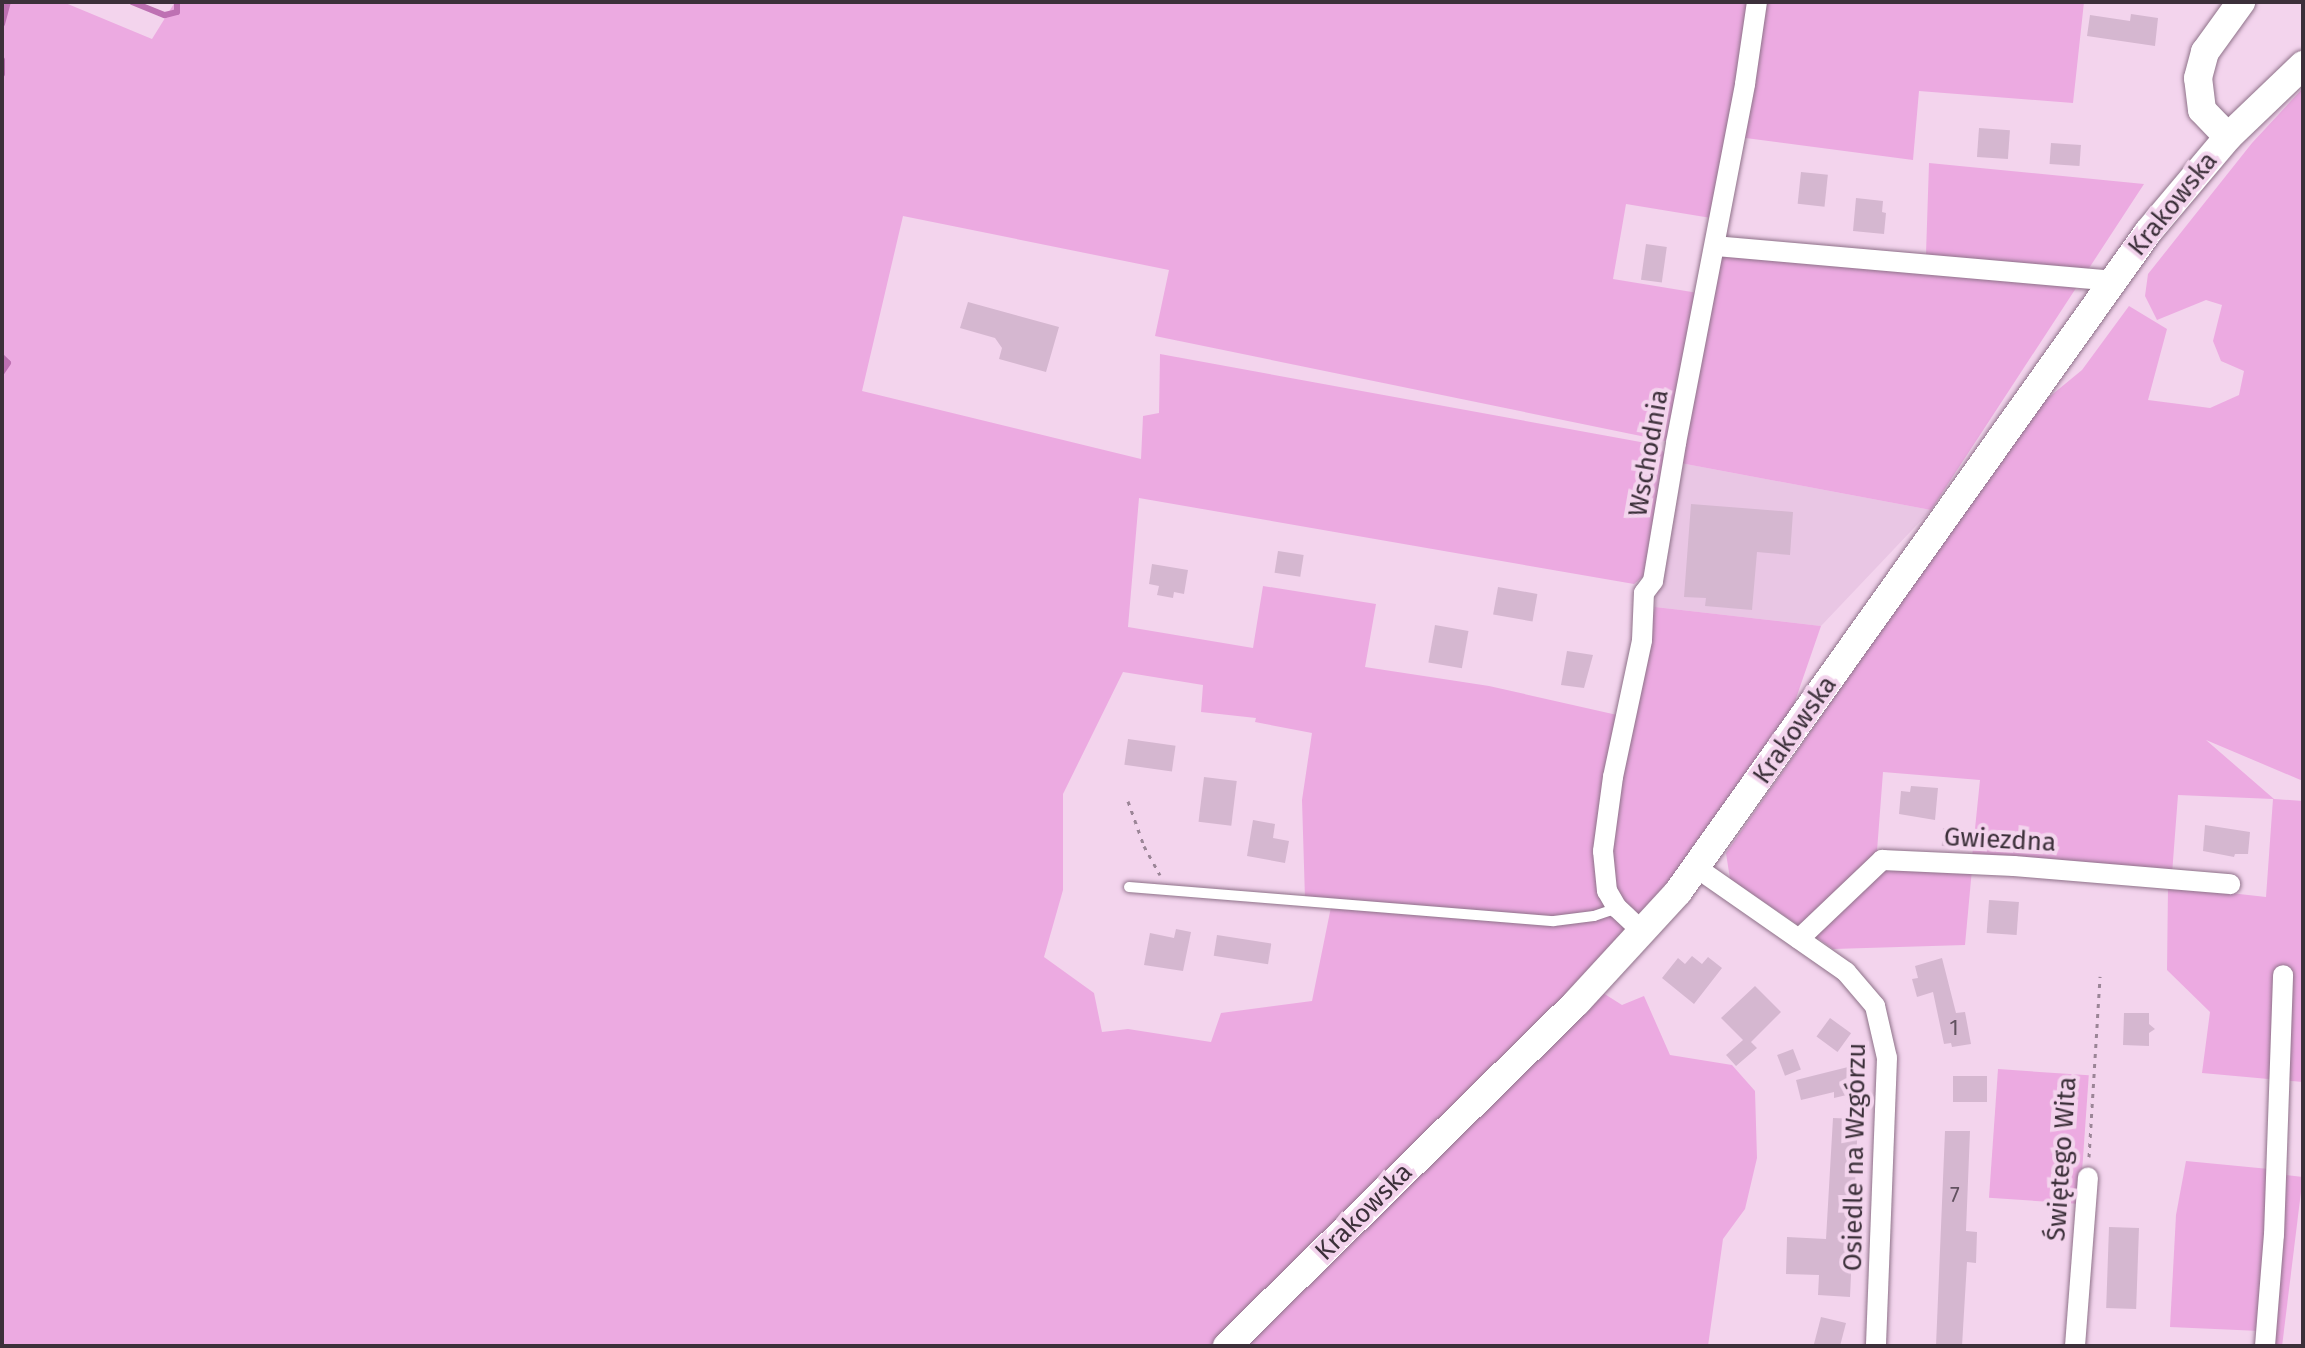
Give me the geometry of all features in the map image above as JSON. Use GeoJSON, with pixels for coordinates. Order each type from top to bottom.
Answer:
{"type":"FeatureCollection","features":[{"type":"Feature","properties":{"kind":"main road"},"geometry":{"type":"LineString","coordinates":[[2228,137],[2202,110],[2198,78],[2205,52],[2241,2]]}},
{"type":"Feature","properties":{"kind":"main road","name":"Krakowska"},"geometry":{"type":"LineString","coordinates":[[1227,1346],[1566,1013],[1643,932],[1697,868],[2176,196],[2228,137],[2303,65]]}},
{"type":"Feature","properties":{"kind":"street","name":"Wschodnia"},"geometry":{"type":"LineString","coordinates":[[1643,932],[1617,908],[1607,891],[1603,872],[1613,777],[1642,640],[1644,593],[1653,581],[1757,2]]}},
{"type":"Feature","properties":{"kind":"street"},"geometry":{"type":"LineString","coordinates":[[1715,246],[2113,281]]}},
{"type":"Feature","properties":{"kind":"street","name":"Gwiezdna"},"geometry":{"type":"LineString","coordinates":[[1799,939],[1882,860],[2029,867],[2230,884]]}},
{"type":"Feature","properties":{"kind":"street","name":"Osiedle na Wzgórzu"},"geometry":{"type":"LineString","coordinates":[[1697,868],[1799,939],[1862,988],[1875,1006],[1887,1058],[1876,1346]]}},
{"type":"Feature","properties":{"kind":"street"},"geometry":{"type":"LineString","coordinates":[[2265,1346],[2274,1235],[2283,975]]}},
{"type":"Feature","properties":{"kind":"street","name":"Świętego Wita"},"geometry":{"type":"LineString","coordinates":[[2075,1346],[2088,1177]]}},
{"type":"Feature","properties":{"kind":"lane"},"geometry":{"type":"LineString","coordinates":[[1129,887],[1554,921],[1594,916],[1617,908]]}},
{"type":"Feature","properties":{"kind":"path"},"geometry":{"type":"LineString","coordinates":[[1128,801],[1144,846],[1167,889]]}},
{"type":"Feature","properties":{"kind":"path","name":"Świętego Wita"},"geometry":{"type":"LineString","coordinates":[[2088,1177],[2100,976]]}},
{"type":"Feature","properties":{"kind":"shaded area"},"geometry":{"type":"Polygon","coordinates":[[[2,2],[63,2],[152,39],[175,2],[1752,2],[1711,218],[1626,204],[1613,279],[1698,293],[1720,237],[1926,254],[1929,163],[2144,184],[1931,510],[1675,462],[1675,443],[1155,336],[1169,270],[903,216],[862,391],[1141,459],[1143,416],[1159,413],[1160,354],[1646,443],[1660,448],[1666,455],[1646,574],[1634,584],[1139,498],[1128,627],[1253,648],[1263,586],[1376,604],[1365,667],[1489,686],[1626,717],[1630,716],[1655,607],[1821,626],[1793,707],[1643,932],[1592,986],[1622,1005],[1644,996],[1670,1055],[1732,1065],[1755,1091],[1757,1158],[1745,1209],[1723,1239],[1708,1346],[2,1346],[2,2]],[[1123,672],[1063,794],[1063,890],[1044,957],[1094,993],[1102,1032],[1128,1029],[1211,1042],[1221,1013],[1312,1001],[1332,902],[1305,899],[1302,800],[1312,733],[1255,722],[1256,718],[1201,712],[1203,685],[1123,672]]]}},
{"type":"Feature","properties":{"kind":"shaded area"},"geometry":{"type":"Polygon","coordinates":[[[1763,2],[2084,2],[2073,103],[1919,91],[1913,160],[1738,137],[1763,2]]]}},
{"type":"Feature","properties":{"kind":"shaded area"},"geometry":{"type":"Polygon","coordinates":[[[2303,88],[2303,781],[2206,740],[2274,799],[2303,801],[2303,1082],[2202,1073],[2210,1012],[2167,970],[2168,886],[2266,897],[2273,799],[2178,795],[2172,874],[1972,858],[1980,780],[1883,772],[1877,851],[1818,912],[1798,925],[1730,879],[1726,853],[2037,407],[2082,370],[2129,306],[2167,329],[2148,400],[2210,408],[2239,395],[2244,371],[2221,361],[2213,341],[2222,305],[2206,300],[2157,320],[2145,296],[2148,274],[2252,143],[2303,88]]]}},
{"type":"Feature","properties":{"kind":"shaded area"},"geometry":{"type":"Polygon","coordinates":[[[1675,462],[1931,510],[1821,626],[1655,607],[1675,462]]]}},
{"type":"Feature","properties":{"kind":"shaded area"},"geometry":{"type":"Polygon","coordinates":[[[1880,867],[1972,869],[1965,945],[1833,949],[1812,934],[1880,867]]]}},
{"type":"Feature","properties":{"kind":"shaded area"},"geometry":{"type":"Polygon","coordinates":[[[1998,1069],[2089,1075],[2080,1204],[1989,1198],[1998,1069]]]}},
{"type":"Feature","properties":{"kind":"shaded area"},"geometry":{"type":"Polygon","coordinates":[[[2186,1161],[2269,1169],[2260,1331],[2170,1327],[2176,1215],[2186,1161]]]}},
{"type":"Feature","properties":{"kind":"shaded area"},"geometry":{"type":"Polygon","coordinates":[[[2278,1174],[2303,1177],[2282,1346],[2257,1345],[2278,1174]]]}},
{"type":"Feature","properties":{"kind":"building"},"geometry":{"type":"Polygon","coordinates":[[[2131,14],[2158,18],[2155,46],[2087,36],[2090,15],[2130,21],[2131,14]]]}},
{"type":"Feature","properties":{"kind":"building"},"geometry":{"type":"Polygon","coordinates":[[[1979,128],[2010,130],[2008,159],[1977,157],[1979,128]]]}},
{"type":"Feature","properties":{"kind":"building"},"geometry":{"type":"Polygon","coordinates":[[[2051,143],[2081,145],[2079,166],[2050,164],[2051,143]]]}},
{"type":"Feature","properties":{"kind":"building"},"geometry":{"type":"Polygon","coordinates":[[[1801,172],[1828,175],[1825,207],[1798,204],[1801,172]]]}},
{"type":"Feature","properties":{"kind":"building"},"geometry":{"type":"Polygon","coordinates":[[[1856,198],[1883,201],[1882,212],[1886,213],[1884,234],[1853,231],[1856,198]]]}},
{"type":"Feature","properties":{"kind":"building"},"geometry":{"type":"Polygon","coordinates":[[[1646,244],[1667,247],[1662,283],[1641,280],[1646,244]]]}},
{"type":"Feature","properties":{"kind":"building"},"geometry":{"type":"Polygon","coordinates":[[[968,302],[1059,327],[1046,372],[999,359],[1002,348],[995,338],[960,328],[968,302]]]}},
{"type":"Feature","properties":{"kind":"building"},"geometry":{"type":"Polygon","coordinates":[[[1691,504],[1793,512],[1790,555],[1757,552],[1752,610],[1705,606],[1706,598],[1684,597],[1691,504]]]}},
{"type":"Feature","properties":{"kind":"building"},"geometry":{"type":"Polygon","coordinates":[[[1278,551],[1304,555],[1300,577],[1275,573],[1278,551]]]}},
{"type":"Feature","properties":{"kind":"building"},"geometry":{"type":"Polygon","coordinates":[[[1152,564],[1188,570],[1184,594],[1174,592],[1173,598],[1157,595],[1159,586],[1149,584],[1152,564]]]}},
{"type":"Feature","properties":{"kind":"building"},"geometry":{"type":"Polygon","coordinates":[[[1498,587],[1537,594],[1533,622],[1493,615],[1498,587]]]}},
{"type":"Feature","properties":{"kind":"building"},"geometry":{"type":"Polygon","coordinates":[[[1435,625],[1468,631],[1462,668],[1428,662],[1435,625]]]}},
{"type":"Feature","properties":{"kind":"building"},"geometry":{"type":"Polygon","coordinates":[[[1567,651],[1593,655],[1584,688],[1561,685],[1567,651]]]}},
{"type":"Feature","properties":{"kind":"building"},"geometry":{"type":"Polygon","coordinates":[[[1128,739],[1176,746],[1172,771],[1124,765],[1128,739]]]}},
{"type":"Feature","properties":{"kind":"building"},"geometry":{"type":"Polygon","coordinates":[[[1204,777],[1237,781],[1231,826],[1199,822],[1204,777]]]}},
{"type":"Feature","properties":{"kind":"building"},"geometry":{"type":"Polygon","coordinates":[[[1911,786],[1938,788],[1935,820],[1899,814],[1901,791],[1910,792],[1911,786]]]}},
{"type":"Feature","properties":{"kind":"building"},"geometry":{"type":"Polygon","coordinates":[[[1253,820],[1275,824],[1273,838],[1289,841],[1285,863],[1247,856],[1253,820]]]}},
{"type":"Feature","properties":{"kind":"building"},"geometry":{"type":"Polygon","coordinates":[[[2205,825],[2250,832],[2248,854],[2235,854],[2234,857],[2203,851],[2205,825]]]}},
{"type":"Feature","properties":{"kind":"building"},"geometry":{"type":"Polygon","coordinates":[[[1943,828],[1969,830],[1968,848],[1942,846],[1943,828]]]}},
{"type":"Feature","properties":{"kind":"building"},"geometry":{"type":"Polygon","coordinates":[[[1989,900],[2019,902],[2017,935],[1987,933],[1989,900]]]}},
{"type":"Feature","properties":{"kind":"building"},"geometry":{"type":"Polygon","coordinates":[[[1176,929],[1191,932],[1183,971],[1144,965],[1150,933],[1174,938],[1176,929]]]}},
{"type":"Feature","properties":{"kind":"building"},"geometry":{"type":"Polygon","coordinates":[[[1217,935],[1271,944],[1268,964],[1214,956],[1217,935]]]}},
{"type":"Feature","properties":{"kind":"building"},"geometry":{"type":"Polygon","coordinates":[[[1692,956],[1702,964],[1708,957],[1722,968],[1694,1004],[1662,978],[1678,958],[1685,964],[1692,956]]]}},
{"type":"Feature","properties":{"kind":"building"},"geometry":{"type":"Polygon","coordinates":[[[1942,958],[1956,1013],[1965,1012],[1971,1044],[1952,1047],[1951,1043],[1944,1044],[1933,992],[1917,997],[1912,979],[1918,978],[1915,966],[1942,958]]]}},
{"type":"Feature","properties":{"kind":"building"},"geometry":{"type":"Polygon","coordinates":[[[1755,986],[1781,1012],[1751,1042],[1757,1048],[1736,1066],[1726,1055],[1743,1040],[1721,1018],[1755,986]]]}},
{"type":"Feature","properties":{"kind":"building"},"geometry":{"type":"Polygon","coordinates":[[[2124,1013],[2149,1013],[2149,1024],[2155,1029],[2149,1033],[2149,1046],[2123,1045],[2124,1013]]]}},
{"type":"Feature","properties":{"kind":"building"},"geometry":{"type":"Polygon","coordinates":[[[1830,1018],[1851,1033],[1838,1052],[1816,1037],[1830,1018]]]}},
{"type":"Feature","properties":{"kind":"building"},"geometry":{"type":"Polygon","coordinates":[[[1793,1049],[1801,1070],[1785,1076],[1777,1055],[1793,1049]]]}},
{"type":"Feature","properties":{"kind":"building"},"geometry":{"type":"Polygon","coordinates":[[[1848,1067],[1855,1093],[1834,1098],[1834,1092],[1801,1100],[1796,1080],[1848,1067]]]}},
{"type":"Feature","properties":{"kind":"building"},"geometry":{"type":"Polygon","coordinates":[[[1953,1076],[1987,1076],[1987,1102],[1953,1102],[1953,1076]]]}},
{"type":"Feature","properties":{"kind":"building"},"geometry":{"type":"Polygon","coordinates":[[[1833,1118],[1858,1119],[1850,1297],[1818,1295],[1819,1275],[1786,1274],[1787,1237],[1826,1239],[1833,1118]]]}},
{"type":"Feature","properties":{"kind":"building"},"geometry":{"type":"Polygon","coordinates":[[[1945,1131],[1970,1131],[1966,1231],[1977,1232],[1976,1263],[1967,1262],[1962,1346],[1936,1346],[1945,1131]]]}},
{"type":"Feature","properties":{"kind":"building"},"geometry":{"type":"Polygon","coordinates":[[[2109,1227],[2139,1228],[2136,1309],[2106,1308],[2109,1227]]]}},
{"type":"Feature","properties":{"kind":"building"},"geometry":{"type":"Polygon","coordinates":[[[1821,1317],[1846,1323],[1840,1346],[1814,1344],[1821,1317]]]}},
{"type":"Feature","properties":{"kind":"waterway"},"geometry":{"type":"LineString","coordinates":[[2,24],[8,2]]}},
{"type":"Feature","properties":{"kind":"waterway"},"geometry":{"type":"LineString","coordinates":[[132,2],[165,15],[177,12],[177,2]]}},
{"type":"Feature","properties":{"kind":"waterway"},"geometry":{"type":"LineString","coordinates":[[2,60],[2,74]]}},
{"type":"Feature","properties":{"kind":"waterway"},"geometry":{"type":"LineString","coordinates":[[2,357],[8,363],[2,372]]}}]}
